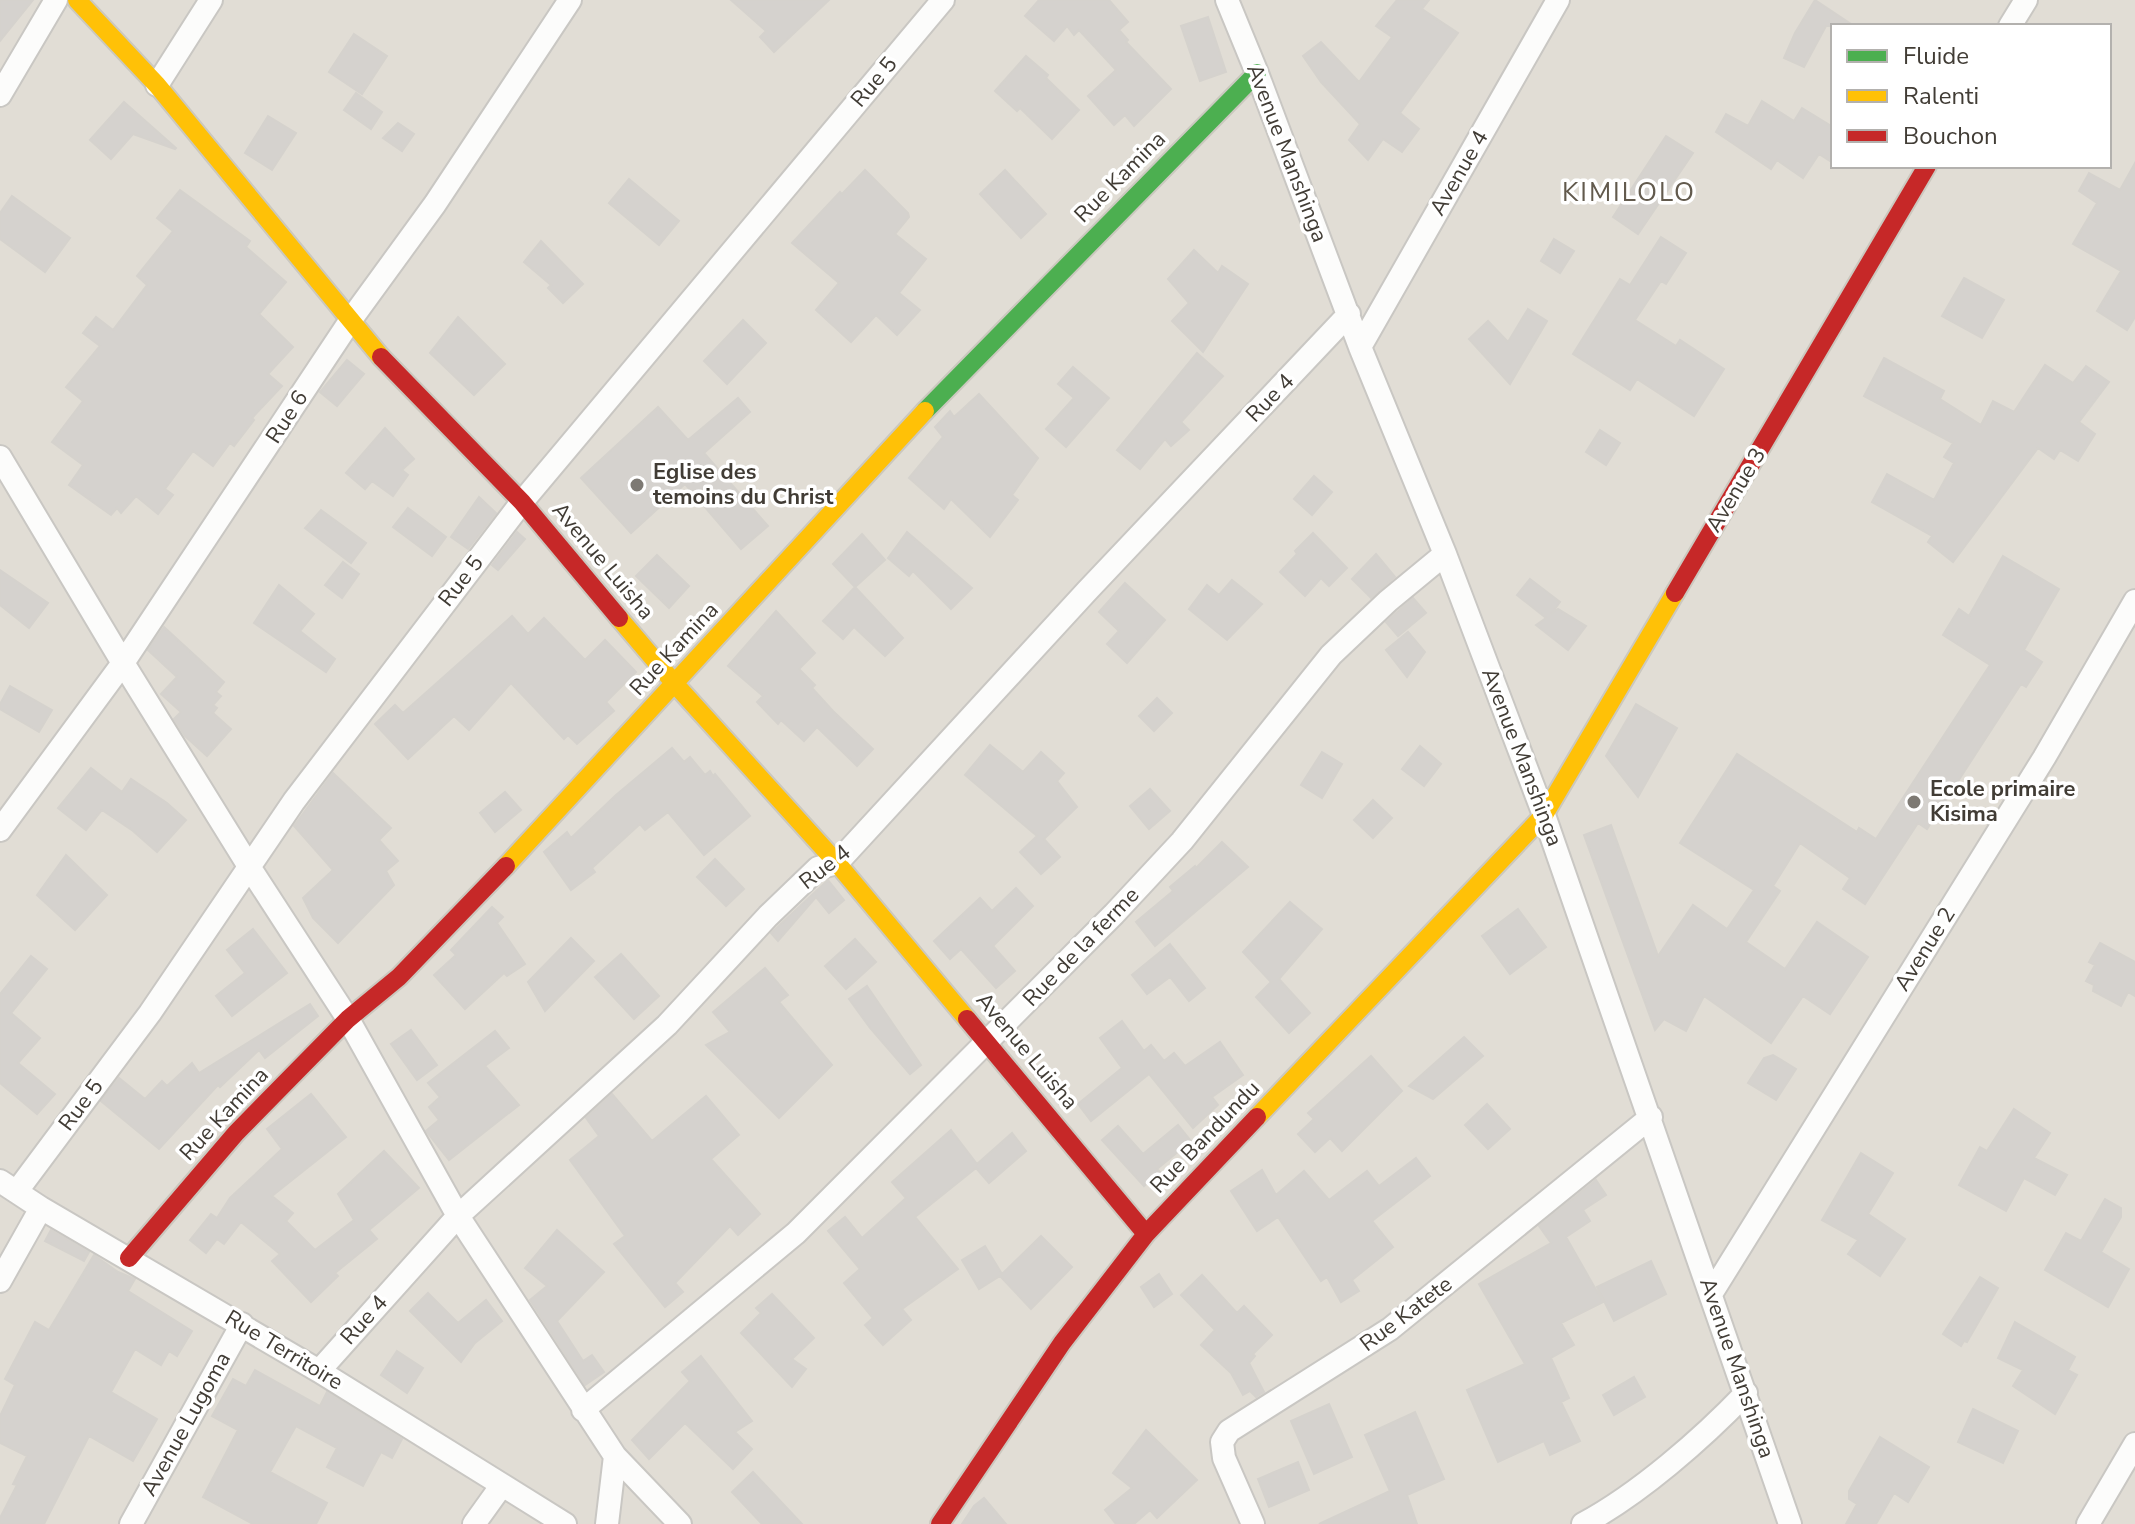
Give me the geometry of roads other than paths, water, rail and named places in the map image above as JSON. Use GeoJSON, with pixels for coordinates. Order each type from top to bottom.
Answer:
{"type":"FeatureCollection","features":[{"type":"Feature","properties":{"kind":"street"},"geometry":{"type":"LineString","coordinates":[[0,95],[56,0]]}},
{"type":"Feature","properties":{"kind":"street","name":"Avenue Luisha"},"geometry":{"type":"LineString","coordinates":[[77,0],[157,85],[390,367],[522,502],[675,684],[837,863],[1146,1234]]}},
{"type":"Feature","properties":{"kind":"street"},"geometry":{"type":"LineString","coordinates":[[157,85],[211,0]]}},
{"type":"Feature","properties":{"kind":"street","name":"Rue 6"},"geometry":{"type":"LineString","coordinates":[[0,830],[123,663],[352,318],[435,204],[570,0]]}},
{"type":"Feature","properties":{"kind":"street","name":"Rue 5"},"geometry":{"type":"LineString","coordinates":[[8,1186],[150,1013],[312,777],[522,502],[943,0]]}},
{"type":"Feature","properties":{"kind":"street","name":"Avenue Manshinga"},"geometry":{"type":"LineString","coordinates":[[1227,0],[1544,815],[1790,1524]]}},
{"type":"Feature","properties":{"kind":"street","name":"Avenue 4"},"geometry":{"type":"LineString","coordinates":[[1360,347],[1558,0]]}},
{"type":"Feature","properties":{"kind":"street"},"geometry":{"type":"LineString","coordinates":[[2011,24],[2026,0]]}},
{"type":"Feature","properties":{"kind":"street","name":"Rue Kamina"},"geometry":{"type":"LineString","coordinates":[[129,1258],[236,1133],[348,1019],[399,977],[503,870],[960,373],[1257,73]]}},
{"type":"Feature","properties":{"kind":"street","name":"Avenue 3"},"geometry":{"type":"LineString","coordinates":[[1544,815],[1926,168]]}},
{"type":"Feature","properties":{"kind":"street","name":"Rue 4"},"geometry":{"type":"LineString","coordinates":[[319,1371],[458,1216],[667,1025],[768,916],[818,868],[837,863],[1087,591],[1349,314]]}},
{"type":"Feature","properties":{"kind":"street"},"geometry":{"type":"LineString","coordinates":[[0,457],[123,663],[348,1019],[458,1216],[615,1456],[680,1524]]}},
{"type":"Feature","properties":{"kind":"street","name":"Rue de la ferme"},"geometry":{"type":"LineString","coordinates":[[583,1410],[796,1233],[1182,841],[1331,655],[1388,601],[1445,554]]}},
{"type":"Feature","properties":{"kind":"street","name":"Avenue 2"},"geometry":{"type":"LineString","coordinates":[[1711,1294],[2044,758],[2135,601]]}},
{"type":"Feature","properties":{"kind":"street","name":"Rue Bandundu"},"geometry":{"type":"LineString","coordinates":[[940,1524],[1062,1343],[1146,1234],[1544,815]]}},
{"type":"Feature","properties":{"kind":"street","name":"Rue Katete"},"geometry":{"type":"LineString","coordinates":[[1253,1524],[1224,1458],[1222,1442],[1229,1431],[1390,1329],[1651,1117]]}},
{"type":"Feature","properties":{"kind":"street","name":"Rue Territoire"},"geometry":{"type":"LineString","coordinates":[[8,1186],[242,1324],[565,1524]]}},
{"type":"Feature","properties":{"kind":"street"},"geometry":{"type":"LineString","coordinates":[[0,1281],[41,1208]]}},
{"type":"Feature","properties":{"kind":"street","name":"Avenue Lugoma"},"geometry":{"type":"LineString","coordinates":[[131,1524],[242,1324]]}},
{"type":"Feature","properties":{"kind":"street"},"geometry":{"type":"LineString","coordinates":[[1583,1524],[1608,1518],[1711,1430],[1746,1393]]}},
{"type":"Feature","properties":{"kind":"street"},"geometry":{"type":"LineString","coordinates":[[2088,1524],[2135,1444]]}},
{"type":"Feature","properties":{"kind":"street"},"geometry":{"type":"LineString","coordinates":[[607,1524],[615,1456]]}},
{"type":"Feature","properties":{"kind":"street"},"geometry":{"type":"LineString","coordinates":[[474,1524],[502,1485]]}},
{"type":"Feature","properties":{"kind":"place","name":"Eglise des temoins du Christ"},"geometry":{"type":"Point","coordinates":[637,485]}},
{"type":"Feature","properties":{"kind":"place","name":"Ecole primaire Kisima"},"geometry":{"type":"Point","coordinates":[1914,802]}},
{"type":"Feature","properties":{"kind":"district","name":"KIMILOLO"},"geometry":{"type":"Point","coordinates":[1629,192]}}]}
